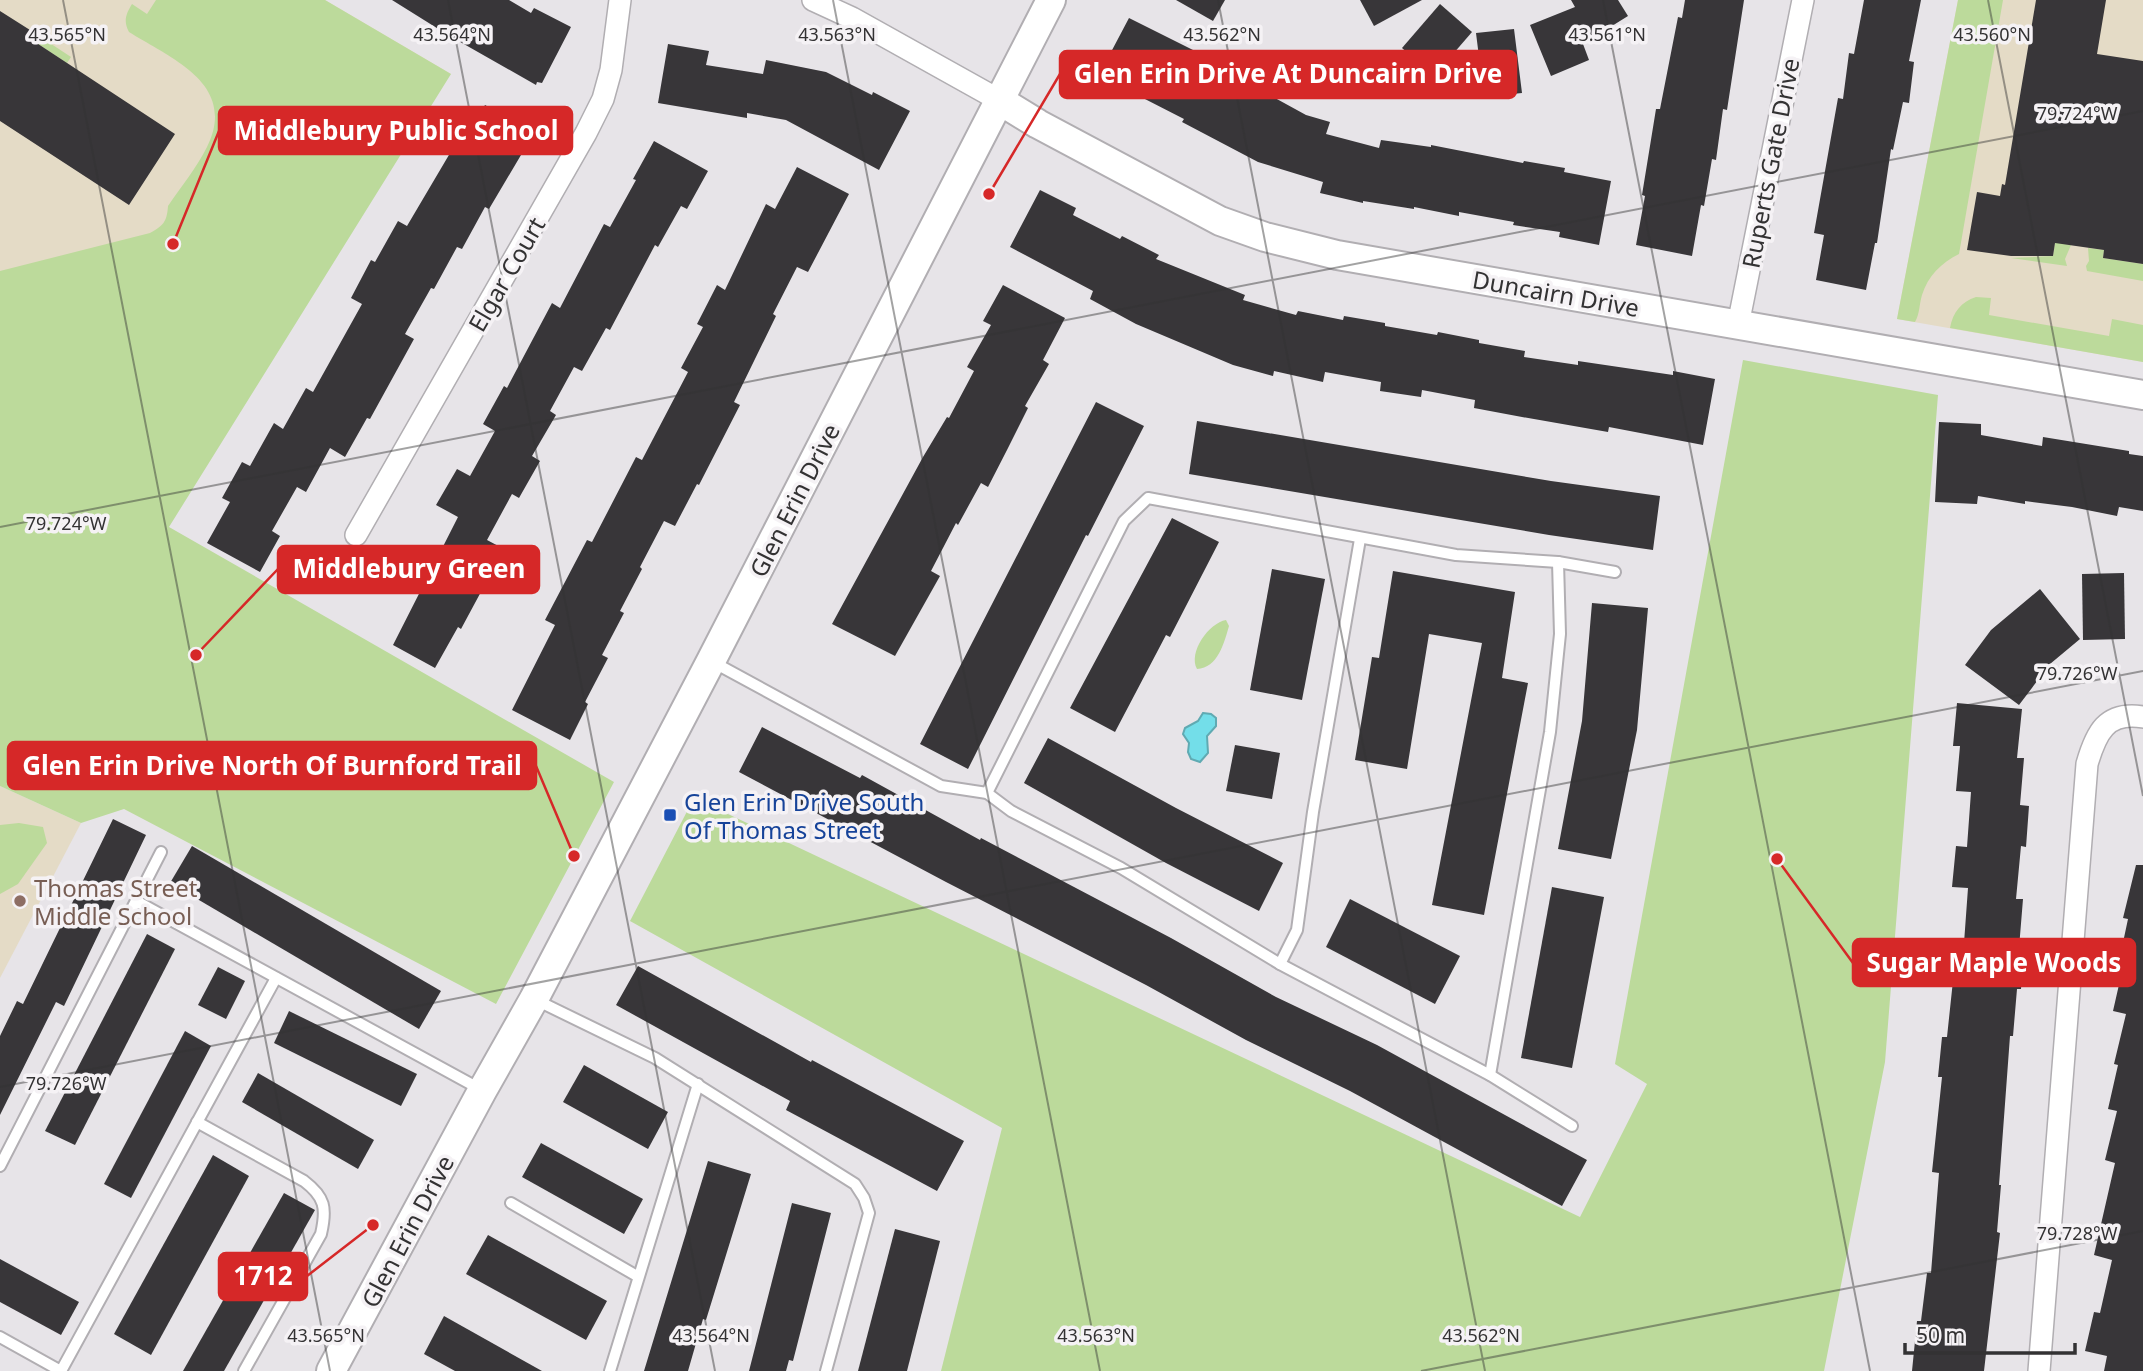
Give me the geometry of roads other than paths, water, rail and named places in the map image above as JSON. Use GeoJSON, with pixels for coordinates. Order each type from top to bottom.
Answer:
{"type":"FeatureCollection","features":[{"type":"Feature","properties":{"kind":"street","name":"Elgar Court"},"geometry":{"type":"LineString","coordinates":[[356,535],[598,111],[611,70],[620,0]]}},
{"type":"Feature","properties":{"kind":"street"},"geometry":{"type":"LineString","coordinates":[[813,0],[852,18],[999,100]]}},
{"type":"Feature","properties":{"kind":"street","name":"Glen Erin Drive"},"geometry":{"type":"LineString","coordinates":[[331,1371],[534,999],[712,661],[1051,0]]}},
{"type":"Feature","properties":{"kind":"street","name":"Ruperts Gate Drive"},"geometry":{"type":"LineString","coordinates":[[1738,326],[1802,0]]}},
{"type":"Feature","properties":{"kind":"street","name":"Duncairn Drive"},"geometry":{"type":"LineString","coordinates":[[999,100],[1038,124],[1220,221],[1265,237],[1337,255],[2143,396]]}},
{"type":"Feature","properties":{"kind":"street"},"geometry":{"type":"LineString","coordinates":[[2039,1371],[2087,764],[2093,742],[2104,725],[2119,717],[2143,717]]}},
{"type":"Feature","properties":{"kind":"lane"},"geometry":{"type":"LineString","coordinates":[[987,793],[1124,521],[1148,498],[1456,555],[1558,562],[1615,572]]}},
{"type":"Feature","properties":{"kind":"lane"},"geometry":{"type":"LineString","coordinates":[[1280,964],[1297,929],[1313,812],[1360,539]]}},
{"type":"Feature","properties":{"kind":"lane"},"geometry":{"type":"LineString","coordinates":[[1490,1075],[1550,732],[1560,634],[1558,562]]}},
{"type":"Feature","properties":{"kind":"lane"},"geometry":{"type":"LineString","coordinates":[[712,661],[941,786],[987,793],[1011,811],[1121,867],[1280,964],[1490,1075],[1572,1126]]}},
{"type":"Feature","properties":{"kind":"lane"},"geometry":{"type":"LineString","coordinates":[[0,1166],[161,852]]}},
{"type":"Feature","properties":{"kind":"lane"},"geometry":{"type":"LineString","coordinates":[[136,901],[482,1091]]}},
{"type":"Feature","properties":{"kind":"lane"},"geometry":{"type":"LineString","coordinates":[[0,1337],[61,1371],[276,978]]}},
{"type":"Feature","properties":{"kind":"lane"},"geometry":{"type":"LineString","coordinates":[[534,999],[655,1058],[855,1184],[869,1213],[826,1371]]}},
{"type":"Feature","properties":{"kind":"lane"},"geometry":{"type":"LineString","coordinates":[[610,1371],[698,1084]]}},
{"type":"Feature","properties":{"kind":"lane"},"geometry":{"type":"LineString","coordinates":[[197,1122],[304,1181],[318,1192],[323,1203],[325,1217],[321,1234],[244,1371]]}},
{"type":"Feature","properties":{"kind":"lane"},"geometry":{"type":"LineString","coordinates":[[511,1203],[637,1276]]}},
{"type":"Feature","properties":{"kind":"water"},"geometry":{"type":"Polygon","coordinates":[[[1203,713],[1216,718],[1216,726],[1207,736],[1208,753],[1200,762],[1191,759],[1188,752],[1189,743],[1183,734],[1185,728],[1198,721],[1203,713]]]}},
{"type":"Feature","properties":{"kind":"place","name":"Glen Erin Drive At Duncairn Drive"},"geometry":{"type":"Point","coordinates":[989,194]}},
{"type":"Feature","properties":{"kind":"place","name":"Middlebury Public School"},"geometry":{"type":"Point","coordinates":[173,244]}},
{"type":"Feature","properties":{"kind":"place","name":"Middlebury Green"},"geometry":{"type":"Point","coordinates":[196,655]}},
{"type":"Feature","properties":{"kind":"place","name":"Glen Erin Drive South Of Thomas Street"},"geometry":{"type":"Point","coordinates":[670,815]}},
{"type":"Feature","properties":{"kind":"place","name":"Glen Erin Drive North Of Burnford Trail"},"geometry":{"type":"Point","coordinates":[574,856]}},
{"type":"Feature","properties":{"kind":"place","name":"Sugar Maple Woods"},"geometry":{"type":"Point","coordinates":[1777,859]}},
{"type":"Feature","properties":{"kind":"place","name":"Thomas Street Middle School"},"geometry":{"type":"Point","coordinates":[20,901]}},
{"type":"Feature","properties":{"kind":"place","name":"1712"},"geometry":{"type":"Point","coordinates":[373,1225]}}]}
